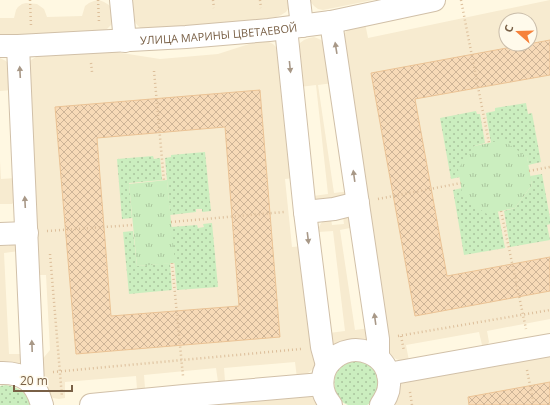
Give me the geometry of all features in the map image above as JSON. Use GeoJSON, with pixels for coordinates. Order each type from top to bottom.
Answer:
{"type":"FeatureCollection","features":[{"type":"Feature","properties":{"kind":"street"},"geometry":{"type":"LineString","coordinates":[[121,0],[125,41]]}},
{"type":"Feature","properties":{"kind":"street"},"geometry":{"type":"LineString","coordinates":[[299,0],[294,27],[305,212],[324,365],[324,393],[330,405]]}},
{"type":"Feature","properties":{"kind":"street","name":"УЛИЦА МАРИНЫ ЦВЕТАЕВОЙ"},"geometry":{"type":"LineString","coordinates":[[9,46],[125,41],[261,31],[332,22],[434,0]]}},
{"type":"Feature","properties":{"kind":"street"},"geometry":{"type":"LineString","coordinates":[[332,22],[381,357],[390,385],[385,402]]}},
{"type":"Feature","properties":{"kind":"street"},"geometry":{"type":"LineString","coordinates":[[9,46],[27,233],[33,379],[42,405]]}},
{"type":"Feature","properties":{"kind":"street"},"geometry":{"type":"LineString","coordinates":[[305,212],[334,209],[358,203]]}},
{"type":"Feature","properties":{"kind":"street"},"geometry":{"type":"LineString","coordinates":[[0,234],[27,233]]}},
{"type":"Feature","properties":{"kind":"street"},"geometry":{"type":"LineString","coordinates":[[91,405],[184,396],[324,365],[335,356],[345,351],[357,349],[381,357],[534,348]]}},
{"type":"Feature","properties":{"kind":"street"},"geometry":{"type":"LineString","coordinates":[[0,373],[12,373],[33,379]]}},
{"type":"Feature","properties":{"kind":"path"},"geometry":{"type":"LineString","coordinates":[[98,0],[99,24]]}},
{"type":"Feature","properties":{"kind":"path"},"geometry":{"type":"LineString","coordinates":[[213,0],[214,8]]}},
{"type":"Feature","properties":{"kind":"path"},"geometry":{"type":"LineString","coordinates":[[260,0],[261,8]]}},
{"type":"Feature","properties":{"kind":"path"},"geometry":{"type":"LineString","coordinates":[[461,0],[489,143]]}},
{"type":"Feature","properties":{"kind":"path"},"geometry":{"type":"LineString","coordinates":[[154,71],[164,181]]}},
{"type":"Feature","properties":{"kind":"path"},"geometry":{"type":"LineString","coordinates":[[530,171],[550,167]]}},
{"type":"Feature","properties":{"kind":"path"},"geometry":{"type":"LineString","coordinates":[[358,203],[461,183]]}},
{"type":"Feature","properties":{"kind":"path"},"geometry":{"type":"LineString","coordinates":[[501,211],[523,315],[534,348],[534,405]]}},
{"type":"Feature","properties":{"kind":"path"},"geometry":{"type":"LineString","coordinates":[[171,222],[286,212],[305,212]]}},
{"type":"Feature","properties":{"kind":"path"},"geometry":{"type":"LineString","coordinates":[[27,233],[133,225]]}},
{"type":"Feature","properties":{"kind":"path"},"geometry":{"type":"LineString","coordinates":[[172,263],[182,360],[184,396]]}},
{"type":"Feature","properties":{"kind":"path"},"geometry":{"type":"LineString","coordinates":[[381,357],[523,315],[550,310]]}},
{"type":"Feature","properties":{"kind":"path"},"geometry":{"type":"LineString","coordinates":[[33,379],[60,372],[182,360],[324,365]]}},
{"type":"Feature","properties":{"kind":"path"},"geometry":{"type":"LineString","coordinates":[[410,392],[412,405]]}},
{"type":"Feature","properties":{"kind":"shaded area"},"geometry":{"type":"Polygon","coordinates":[[[99,0],[109,5],[112,9],[113,20],[111,25],[103,31],[0,35],[0,18],[14,18],[16,10],[22,4],[37,4],[44,9],[47,17],[82,16],[85,6],[99,0]]]}},
{"type":"Feature","properties":{"kind":"shaded area"},"geometry":{"type":"Polygon","coordinates":[[[131,0],[290,0],[290,2],[286,12],[276,17],[211,25],[142,29],[132,18],[131,0]]]}},
{"type":"Feature","properties":{"kind":"shaded area"},"geometry":{"type":"Polygon","coordinates":[[[309,0],[373,0],[323,10],[318,9],[309,0]]]}},
{"type":"Feature","properties":{"kind":"shaded area"},"geometry":{"type":"Polygon","coordinates":[[[550,0],[550,319],[487,331],[489,342],[487,346],[482,345],[479,332],[406,345],[409,361],[396,359],[391,355],[388,350],[343,36],[351,27],[365,23],[368,38],[550,0]]]}},
{"type":"Feature","properties":{"kind":"shaded area"},"geometry":{"type":"Polygon","coordinates":[[[314,37],[323,41],[333,83],[318,85],[334,193],[350,191],[350,195],[315,202],[313,196],[328,194],[316,85],[300,87],[298,48],[300,43],[304,40],[314,37]]]}},
{"type":"Feature","properties":{"kind":"shaded area"},"geometry":{"type":"Polygon","coordinates":[[[261,40],[273,44],[277,48],[294,178],[285,179],[292,247],[304,246],[315,363],[313,369],[297,378],[295,362],[224,368],[224,383],[218,382],[216,368],[144,375],[145,388],[143,390],[137,389],[136,376],[65,382],[65,398],[53,398],[44,390],[40,362],[50,350],[46,275],[36,275],[28,65],[31,60],[42,54],[115,52],[160,59],[218,54],[261,40]]]}},
{"type":"Feature","properties":{"kind":"shaded area"},"geometry":{"type":"Polygon","coordinates":[[[0,58],[6,61],[9,65],[12,90],[0,91],[0,58]]]}},
{"type":"Feature","properties":{"kind":"shaded area"},"geometry":{"type":"Polygon","coordinates":[[[0,161],[1,179],[16,178],[14,202],[12,204],[0,204],[0,161]]]}},
{"type":"Feature","properties":{"kind":"shaded area"},"geometry":{"type":"Polygon","coordinates":[[[343,217],[348,217],[355,227],[340,230],[355,330],[370,328],[368,340],[364,341],[360,339],[334,346],[329,333],[345,331],[333,231],[318,232],[318,229],[321,223],[331,219],[332,225],[344,224],[343,217]]]}},
{"type":"Feature","properties":{"kind":"shaded area"},"geometry":{"type":"Polygon","coordinates":[[[9,240],[16,242],[19,251],[4,253],[9,354],[25,354],[24,367],[0,366],[0,246],[9,246],[9,240]]]}},
{"type":"Feature","properties":{"kind":"shaded area"},"geometry":{"type":"Polygon","coordinates":[[[550,353],[550,405],[396,405],[395,400],[397,388],[401,383],[550,353]]]}},
{"type":"Feature","properties":{"kind":"shaded area"},"geometry":{"type":"Polygon","coordinates":[[[305,394],[311,396],[319,405],[180,405],[305,394]]]}},
{"type":"Feature","properties":{"kind":"green space"},"geometry":{"type":"Polygon","coordinates":[[[526,103],[528,114],[532,113],[541,162],[528,165],[527,157],[491,143],[486,113],[495,111],[495,108],[526,103]]]}},
{"type":"Feature","properties":{"kind":"green space"},"geometry":{"type":"Polygon","coordinates":[[[476,111],[477,114],[480,114],[485,143],[474,146],[460,177],[451,179],[440,118],[476,111]]]}},
{"type":"Feature","properties":{"kind":"green space"},"geometry":{"type":"Polygon","coordinates":[[[503,140],[527,157],[532,185],[515,208],[487,214],[463,198],[458,169],[474,146],[503,140]]]}},
{"type":"Feature","properties":{"kind":"green space"},"geometry":{"type":"Polygon","coordinates":[[[205,152],[211,211],[202,212],[202,209],[196,209],[196,212],[170,215],[165,158],[171,157],[171,155],[205,152]]]}},
{"type":"Feature","properties":{"kind":"green space"},"geometry":{"type":"Polygon","coordinates":[[[153,156],[154,159],[160,158],[162,180],[129,183],[132,218],[122,219],[117,159],[153,156]]]}},
{"type":"Feature","properties":{"kind":"green space"},"geometry":{"type":"Polygon","coordinates":[[[542,174],[550,218],[550,224],[547,225],[550,240],[510,247],[504,211],[515,208],[532,185],[530,176],[542,174]]]}},
{"type":"Feature","properties":{"kind":"green space"},"geometry":{"type":"Polygon","coordinates":[[[167,180],[175,263],[137,266],[129,184],[167,180]]]}},
{"type":"Feature","properties":{"kind":"green space"},"geometry":{"type":"Polygon","coordinates":[[[462,188],[498,212],[505,248],[464,255],[453,190],[462,188]]]}},
{"type":"Feature","properties":{"kind":"green space"},"geometry":{"type":"Polygon","coordinates":[[[212,223],[218,287],[177,290],[171,227],[197,225],[198,228],[204,227],[203,224],[212,223]]]}},
{"type":"Feature","properties":{"kind":"green space"},"geometry":{"type":"Polygon","coordinates":[[[133,231],[137,266],[170,263],[172,290],[129,294],[123,232],[133,231]]]}},
{"type":"Feature","properties":{"kind":"green space"},"geometry":{"type":"Polygon","coordinates":[[[357,360],[372,364],[380,376],[376,397],[367,405],[348,405],[343,403],[335,390],[334,384],[338,370],[344,364],[357,360]]]}},
{"type":"Feature","properties":{"kind":"green space"},"geometry":{"type":"Polygon","coordinates":[[[6,385],[15,387],[22,391],[27,397],[30,405],[0,405],[0,386],[6,385]]]}},
{"type":"Feature","properties":{"kind":"building"},"geometry":{"type":"Polygon","coordinates":[[[550,40],[550,75],[415,99],[447,276],[550,257],[550,291],[415,316],[371,73],[498,50],[498,52],[538,52],[538,42],[550,40]]]}},
{"type":"Feature","properties":{"kind":"building"},"geometry":{"type":"Polygon","coordinates":[[[260,90],[280,337],[76,354],[55,107],[260,90]],[[225,127],[97,138],[111,316],[239,306],[225,127]]]}},
{"type":"Feature","properties":{"kind":"building"},"geometry":{"type":"Polygon","coordinates":[[[550,382],[550,405],[469,405],[468,397],[550,382]]]}}]}
